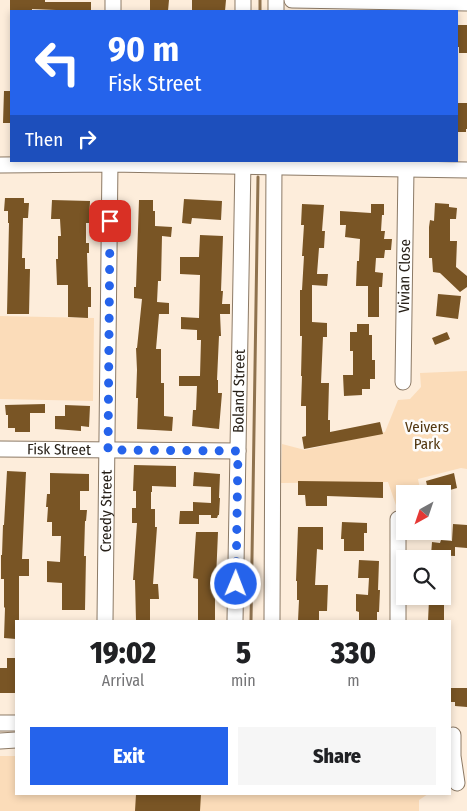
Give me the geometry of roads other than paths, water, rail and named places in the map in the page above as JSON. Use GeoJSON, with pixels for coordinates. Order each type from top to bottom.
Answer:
{"type":"FeatureCollection","features":[{"type":"Feature","properties":{"kind":"street"},"geometry":{"type":"LineString","coordinates":[[292,0],[467,3]]}},
{"type":"Feature","properties":{"kind":"street"},"geometry":{"type":"LineString","coordinates":[[0,165],[110,163],[274,164],[467,170]]}},
{"type":"Feature","properties":{"kind":"street","name":"Creedy Street"},"geometry":{"type":"LineString","coordinates":[[105,620],[110,163]]}},
{"type":"Feature","properties":{"kind":"street","name":"Boland Street"},"geometry":{"type":"LineString","coordinates":[[235,620],[244,164]]}},
{"type":"Feature","properties":{"kind":"street"},"geometry":{"type":"LineString","coordinates":[[272,620],[274,164]]}},
{"type":"Feature","properties":{"kind":"street","name":"Vivian Close"},"geometry":{"type":"LineString","coordinates":[[403,382],[406,169]]}},
{"type":"Feature","properties":{"kind":"street","name":"Fisk Street"},"geometry":{"type":"LineString","coordinates":[[0,448],[238,451]]}},
{"type":"Feature","properties":{"kind":"street"},"geometry":{"type":"LineString","coordinates":[[398,540],[398,620]]}},
{"type":"Feature","properties":{"kind":"street"},"geometry":{"type":"LineString","coordinates":[[0,722],[15,723]]}},
{"type":"Feature","properties":{"kind":"street"},"geometry":{"type":"LineString","coordinates":[[457,736],[453,756],[457,783]]}},
{"type":"Feature","properties":{"kind":"street"},"geometry":{"type":"LineString","coordinates":[[0,741],[15,740]]}},
{"type":"Feature","properties":{"kind":"waterway"},"geometry":{"type":"LineString","coordinates":[[260,0],[260,10]]}},
{"type":"Feature","properties":{"kind":"waterway"},"geometry":{"type":"LineString","coordinates":[[251,620],[258,177]]}},
{"type":"Feature","properties":{"kind":"park label","name":"Veivers Park"},"geometry":{"type":"Point","coordinates":[427,436]}}]}
